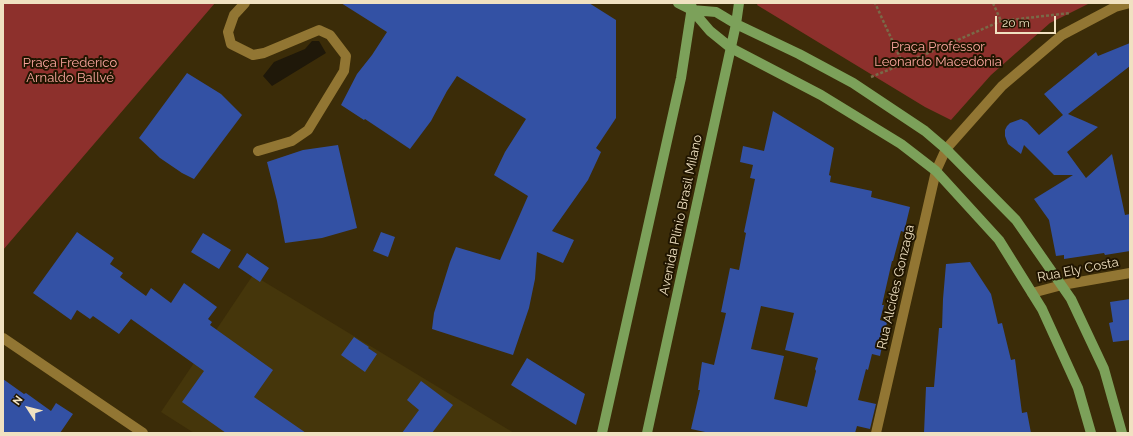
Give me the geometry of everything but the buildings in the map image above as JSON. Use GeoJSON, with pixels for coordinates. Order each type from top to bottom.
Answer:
{"type":"FeatureCollection","features":[{"type":"Feature","properties":{"kind":"main road"},"geometry":{"type":"LineString","coordinates":[[678,3],[716,12],[736,24],[799,54],[853,83],[925,131],[946,149],[1016,220],[1071,299],[1104,369],[1122,433]]}},
{"type":"Feature","properties":{"kind":"main road","name":"Avenida Plínio Brasil Milano"},"geometry":{"type":"LineString","coordinates":[[647,433],[731,48],[739,3]]}},
{"type":"Feature","properties":{"kind":"main road"},"geometry":{"type":"LineString","coordinates":[[692,6],[710,31],[731,48],[820,95],[901,144],[936,170],[999,240],[1042,309],[1078,388],[1091,433]]}},
{"type":"Feature","properties":{"kind":"main road"},"geometry":{"type":"LineString","coordinates":[[602,433],[681,78],[692,6]]}},
{"type":"Feature","properties":{"kind":"street"},"geometry":{"type":"LineString","coordinates":[[245,3],[234,15],[228,32],[231,44],[253,55],[264,53],[319,30],[330,35],[346,56],[344,71],[308,130],[292,141],[258,151]]}},
{"type":"Feature","properties":{"kind":"street","name":"Rua Alcídes Gonzaga"},"geometry":{"type":"LineString","coordinates":[[876,433],[936,170],[946,149],[1002,86],[1062,35],[1115,7],[1130,3]]}},
{"type":"Feature","properties":{"kind":"street","name":"Rua Ely Costa"},"geometry":{"type":"LineString","coordinates":[[1032,293],[1062,285],[1130,273]]}},
{"type":"Feature","properties":{"kind":"street"},"geometry":{"type":"LineString","coordinates":[[3,338],[143,433]]}},
{"type":"Feature","properties":{"kind":"path"},"geometry":{"type":"LineString","coordinates":[[875,3],[903,64]]}},
{"type":"Feature","properties":{"kind":"path"},"geometry":{"type":"LineString","coordinates":[[992,3],[1001,21]]}},
{"type":"Feature","properties":{"kind":"path"},"geometry":{"type":"LineString","coordinates":[[853,83],[903,64],[1001,21],[1077,12]]}},
{"type":"Feature","properties":{"kind":"shaded area"},"geometry":{"type":"Polygon","coordinates":[[[312,41],[319,41],[326,53],[272,86],[263,76],[274,62],[305,49],[312,41]]]}},
{"type":"Feature","properties":{"kind":"shaded area"},"geometry":{"type":"Polygon","coordinates":[[[253,275],[514,433],[194,433],[161,412],[253,275]]]}},
{"type":"Feature","properties":{"kind":"green space","name":"Praça Frederico Arnaldo Ballvé"},"geometry":{"type":"Polygon","coordinates":[[[3,3],[215,3],[3,250],[3,3]]]}},
{"type":"Feature","properties":{"kind":"green space","name":"Praça Professor Leonardo Macedônia"},"geometry":{"type":"Polygon","coordinates":[[[758,3],[1090,3],[1050,23],[991,75],[951,120],[925,107],[757,5],[758,3]]]}}]}
